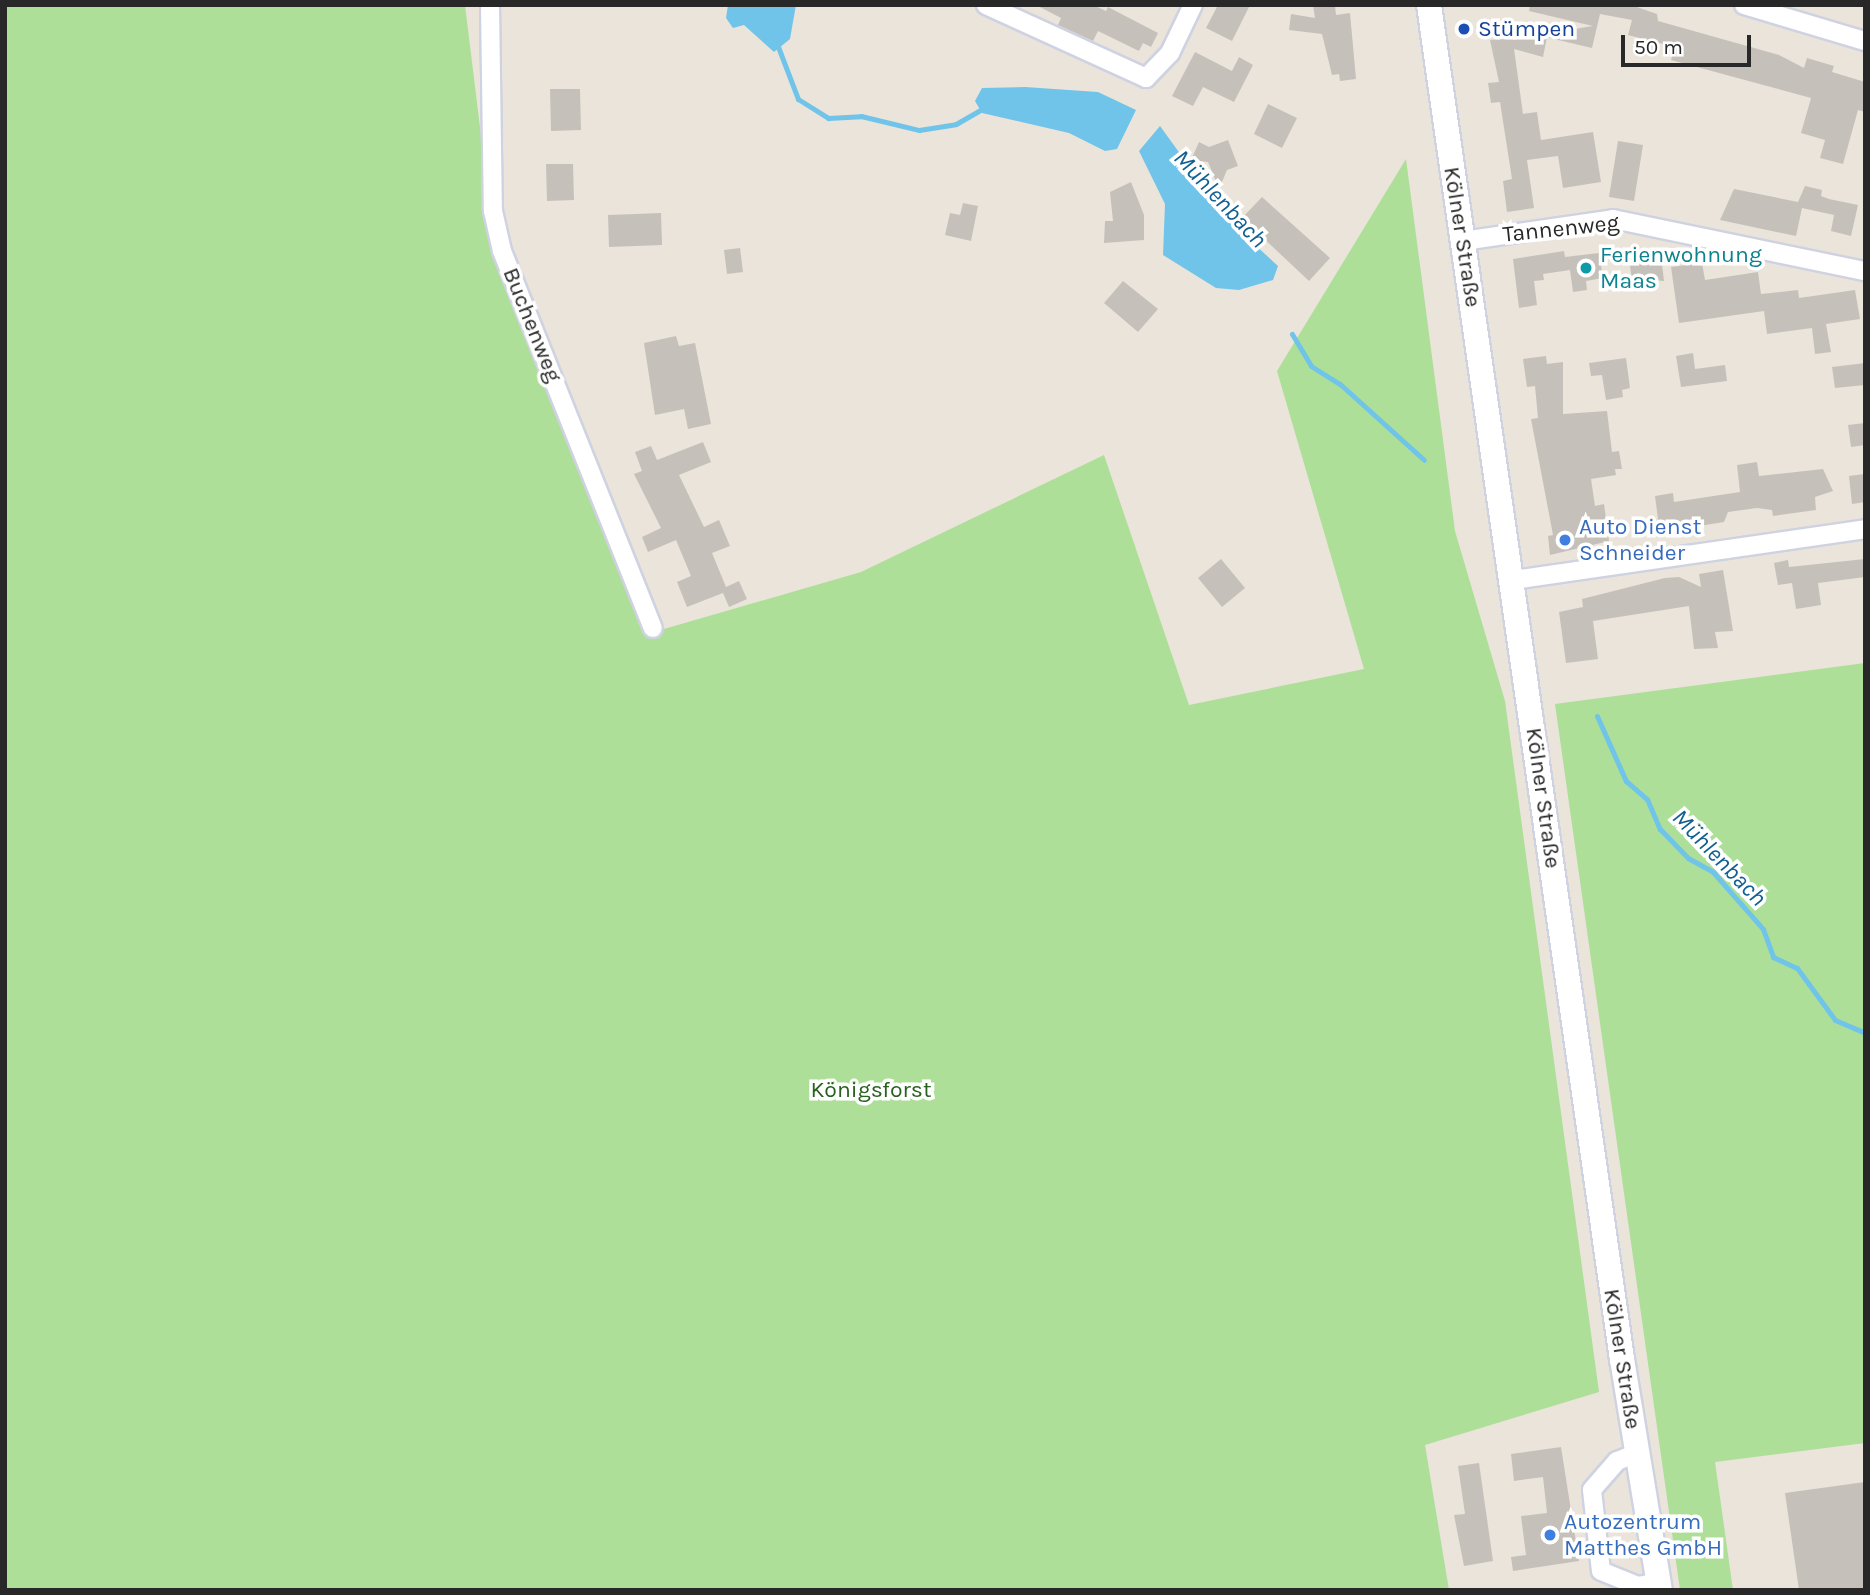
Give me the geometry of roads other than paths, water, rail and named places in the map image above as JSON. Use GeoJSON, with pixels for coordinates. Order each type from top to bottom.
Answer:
{"type":"FeatureCollection","features":[{"type":"Feature","properties":{"kind":"main road","name":"Kölner Straße"},"geometry":{"type":"LineString","coordinates":[[1429,5],[1637,1453],[1660,1586]]}},
{"type":"Feature","properties":{"kind":"street","name":"Buchenweg"},"geometry":{"type":"LineString","coordinates":[[490,5],[493,211],[502,251],[653,628]]}},
{"type":"Feature","properties":{"kind":"street"},"geometry":{"type":"LineString","coordinates":[[986,5],[1146,78],[1170,53],[1193,5]]}},
{"type":"Feature","properties":{"kind":"street"},"geometry":{"type":"LineString","coordinates":[[1744,5],[1865,41]]}},
{"type":"Feature","properties":{"kind":"street","name":"Tannenweg"},"geometry":{"type":"LineString","coordinates":[[1463,241],[1613,219],[1865,271]]}},
{"type":"Feature","properties":{"kind":"street"},"geometry":{"type":"LineString","coordinates":[[1513,580],[1865,529]]}},
{"type":"Feature","properties":{"kind":"street"},"geometry":{"type":"LineString","coordinates":[[1604,1590],[1592,1490],[1618,1461],[1637,1453]]}},
{"type":"Feature","properties":{"kind":"street"},"geometry":{"type":"LineString","coordinates":[[1601,1570],[1638,1586],[1660,1586]]}},
{"type":"Feature","properties":{"kind":"water"},"geometry":{"type":"Polygon","coordinates":[[[728,5],[796,5],[790,39],[774,52],[744,25],[733,28],[726,18],[728,5]]]}},
{"type":"Feature","properties":{"kind":"water"},"geometry":{"type":"Polygon","coordinates":[[[1025,87],[1098,92],[1136,110],[1117,149],[1105,151],[1069,133],[982,113],[975,101],[982,88],[1025,87]]]}},
{"type":"Feature","properties":{"kind":"water"},"geometry":{"type":"Polygon","coordinates":[[[1160,126],[1228,220],[1278,266],[1273,280],[1239,290],[1216,288],[1163,255],[1165,204],[1139,151],[1160,126]]]}},
{"type":"Feature","properties":{"kind":"waterway","name":"Mühlenbach"},"geometry":{"type":"LineString","coordinates":[[777,44],[798,99],[828,118],[861,116],[919,130],[956,124],[986,107]]}},
{"type":"Feature","properties":{"kind":"waterway","name":"Mühlenbach"},"geometry":{"type":"LineString","coordinates":[[1292,334],[1311,366],[1340,384],[1424,460]]}},
{"type":"Feature","properties":{"kind":"waterway","name":"Mühlenbach"},"geometry":{"type":"LineString","coordinates":[[1597,716],[1626,781],[1647,799],[1660,829],[1688,858],[1713,872],[1763,929],[1773,957],[1797,968],[1835,1020],[1865,1033]]}},
{"type":"Feature","properties":{"kind":"place","name":"Stümpen"},"geometry":{"type":"Point","coordinates":[1464,29]}},
{"type":"Feature","properties":{"kind":"place","name":"Ferienwohnung Maas"},"geometry":{"type":"Point","coordinates":[1586,268]}},
{"type":"Feature","properties":{"kind":"place","name":"Auto Dienst Schneider"},"geometry":{"type":"Point","coordinates":[1565,540]}},
{"type":"Feature","properties":{"kind":"place","name":"Autozentrum Matthes GmbH"},"geometry":{"type":"Point","coordinates":[1550,1535]}},
{"type":"Feature","properties":{"kind":"park label","name":"Königsforst"},"geometry":{"type":"Point","coordinates":[871,1090]}}]}
